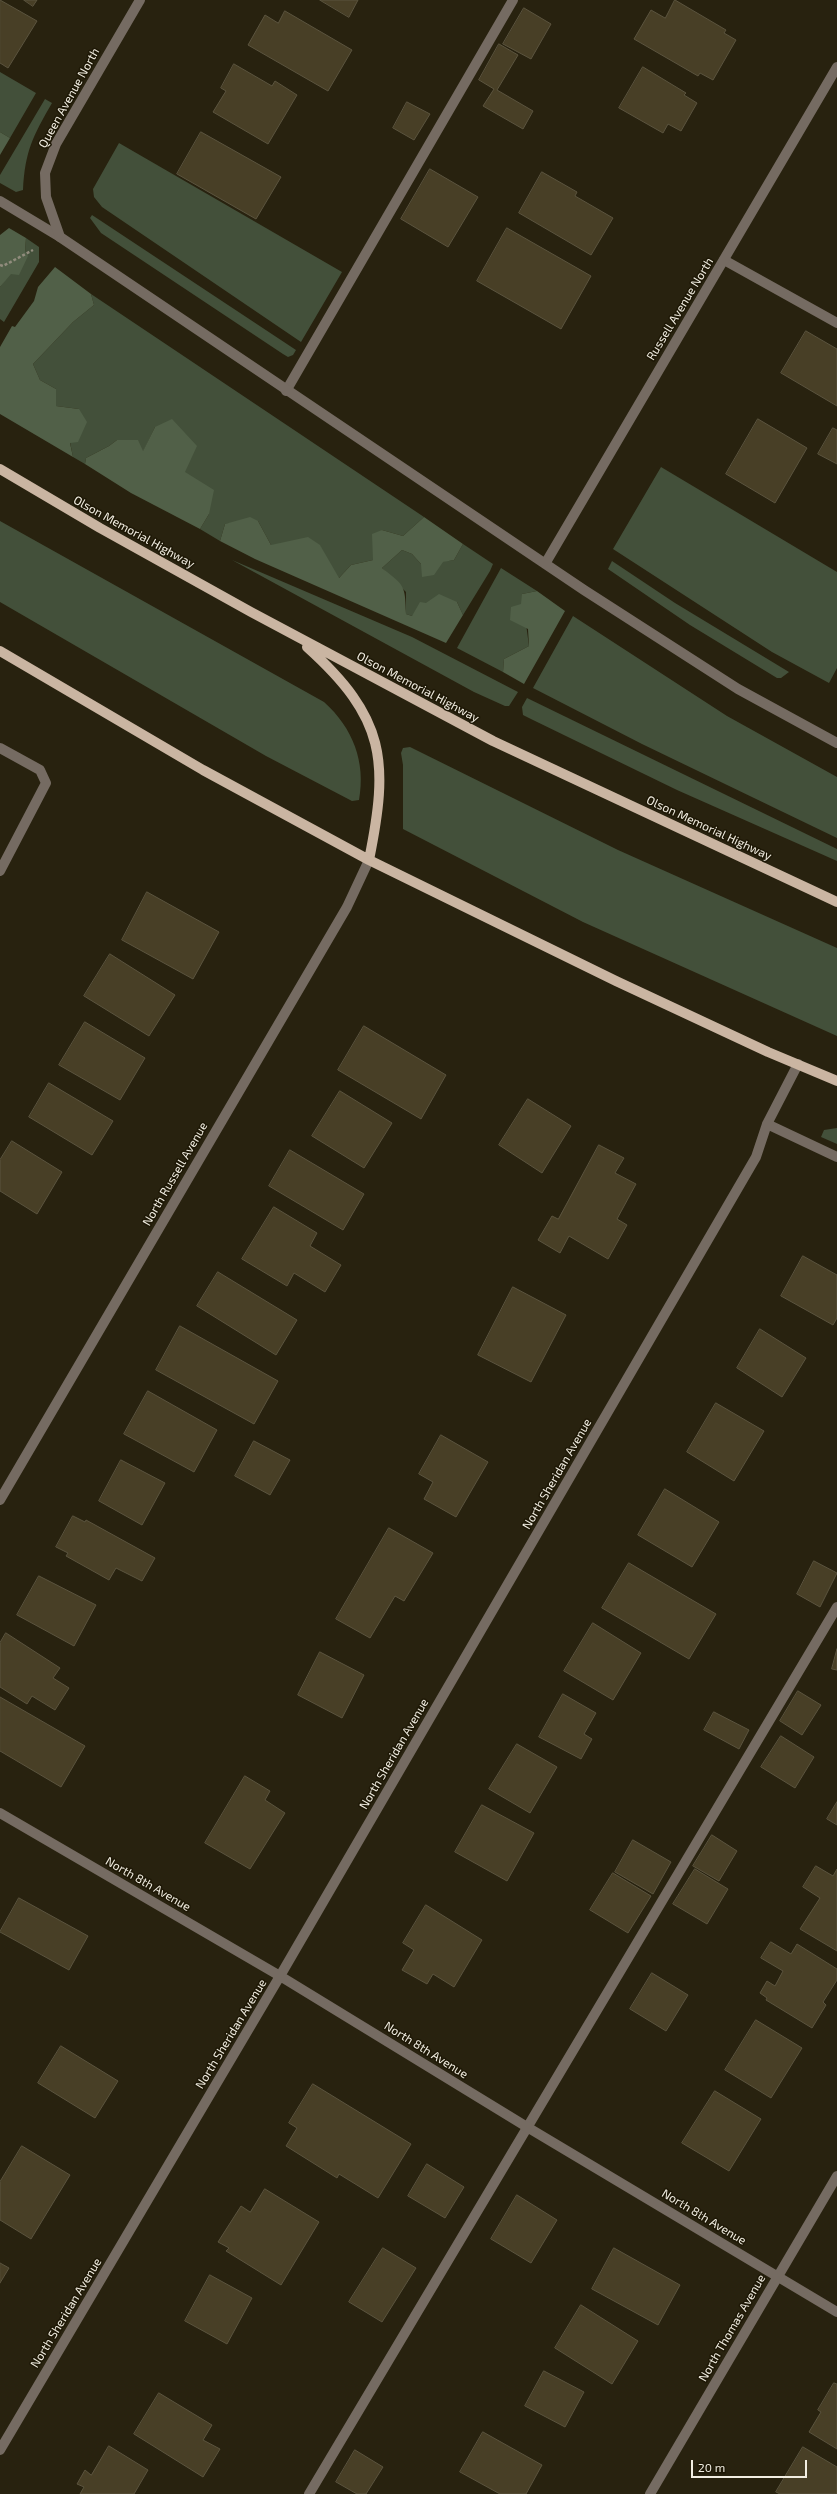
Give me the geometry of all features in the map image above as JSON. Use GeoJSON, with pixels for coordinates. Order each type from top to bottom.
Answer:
{"type":"FeatureCollection","features":[{"type":"Feature","properties":{"kind":"main road","name":"Olson Memorial Highway"},"geometry":{"type":"LineString","coordinates":[[0,469],[100,528],[295,636],[493,741],[837,902]]}},
{"type":"Feature","properties":{"kind":"main road"},"geometry":{"type":"LineString","coordinates":[[295,636],[336,674],[351,693],[363,712],[375,741],[380,758],[381,783],[378,818],[369,860]]}},
{"type":"Feature","properties":{"kind":"main road"},"geometry":{"type":"LineString","coordinates":[[0,651],[204,770],[369,860],[616,981],[837,1081]]}},
{"type":"Feature","properties":{"kind":"street","name":"Queen Avenue North"},"geometry":{"type":"LineString","coordinates":[[60,237],[46,197],[45,173],[56,144],[140,0]]}},
{"type":"Feature","properties":{"kind":"street"},"geometry":{"type":"LineString","coordinates":[[286,391],[513,0]]}},
{"type":"Feature","properties":{"kind":"street","name":"Russell Avenue North"},"geometry":{"type":"LineString","coordinates":[[545,564],[837,67]]}},
{"type":"Feature","properties":{"kind":"street"},"geometry":{"type":"LineString","coordinates":[[0,201],[60,237],[286,391],[545,564],[738,689],[837,743]]}},
{"type":"Feature","properties":{"kind":"street"},"geometry":{"type":"LineString","coordinates":[[724,260],[837,322]]}},
{"type":"Feature","properties":{"kind":"street"},"geometry":{"type":"LineString","coordinates":[[0,748],[40,770],[46,783],[0,871]]}},
{"type":"Feature","properties":{"kind":"street","name":"North Russell Avenue"},"geometry":{"type":"LineString","coordinates":[[0,1500],[339,921],[369,860]]}},
{"type":"Feature","properties":{"kind":"street","name":"North Sheridan Avenue"},"geometry":{"type":"LineString","coordinates":[[0,2450],[280,1976],[756,1157],[767,1124],[798,1064]]}},
{"type":"Feature","properties":{"kind":"street"},"geometry":{"type":"LineString","coordinates":[[767,1124],[837,1157]]}},
{"type":"Feature","properties":{"kind":"street"},"geometry":{"type":"LineString","coordinates":[[309,2494],[837,1607]]}},
{"type":"Feature","properties":{"kind":"street","name":"North 8th Avenue"},"geometry":{"type":"LineString","coordinates":[[0,1813],[280,1976],[777,2278],[837,2312]]}},
{"type":"Feature","properties":{"kind":"street","name":"North Thomas Avenue"},"geometry":{"type":"LineString","coordinates":[[650,2494],[837,2176]]}},
{"type":"Feature","properties":{"kind":"green space"},"geometry":{"type":"Polygon","coordinates":[[[0,72],[36,93],[10,138],[0,132],[0,72]]]}},
{"type":"Feature","properties":{"kind":"green space"},"geometry":{"type":"Polygon","coordinates":[[[45,99],[52,103],[31,144],[24,176],[23,190],[16,192],[0,183],[0,175],[45,99]]]}},
{"type":"Feature","properties":{"kind":"green space"},"geometry":{"type":"Polygon","coordinates":[[[0,132],[10,138],[0,155],[0,132]]]}},
{"type":"Feature","properties":{"kind":"green space"},"geometry":{"type":"Polygon","coordinates":[[[119,143],[342,272],[301,342],[102,207],[94,197],[93,189],[119,143]]]}},
{"type":"Feature","properties":{"kind":"green space"},"geometry":{"type":"Polygon","coordinates":[[[92,215],[296,350],[293,355],[288,357],[283,354],[101,233],[90,218],[92,215]]]}},
{"type":"Feature","properties":{"kind":"green space"},"geometry":{"type":"Polygon","coordinates":[[[9,228],[26,238],[25,252],[28,256],[19,275],[11,274],[0,287],[0,235],[9,228]]]}},
{"type":"Feature","properties":{"kind":"green space"},"geometry":{"type":"Polygon","coordinates":[[[26,238],[39,247],[39,262],[4,322],[0,319],[0,287],[25,252],[26,238]]]}},
{"type":"Feature","properties":{"kind":"green space"},"geometry":{"type":"Polygon","coordinates":[[[55,267],[91,294],[94,305],[73,322],[33,364],[40,380],[56,389],[56,406],[79,409],[87,422],[78,442],[70,443],[73,457],[0,414],[0,347],[12,326],[15,327],[34,301],[38,287],[55,267]]]}},
{"type":"Feature","properties":{"kind":"green space"},"geometry":{"type":"Polygon","coordinates":[[[91,294],[424,517],[403,536],[382,530],[373,560],[351,565],[338,579],[320,546],[271,545],[258,521],[225,524],[220,541],[200,529],[209,514],[155,427],[143,452],[117,440],[86,458],[85,464],[73,457],[70,442],[79,409],[56,406],[56,389],[40,380],[33,364],[73,322],[94,305],[91,294]]]}},
{"type":"Feature","properties":{"kind":"green space"},"geometry":{"type":"Polygon","coordinates":[[[172,419],[197,446],[185,472],[214,490],[209,514],[200,529],[131,493],[85,464],[86,458],[117,440],[138,440],[143,451],[155,427],[172,419]]]}},
{"type":"Feature","properties":{"kind":"green space"},"geometry":{"type":"Polygon","coordinates":[[[661,467],[837,572],[837,668],[829,683],[772,652],[613,549],[661,467]]]}},
{"type":"Feature","properties":{"kind":"green space"},"geometry":{"type":"Polygon","coordinates":[[[250,517],[258,521],[271,545],[308,537],[320,545],[339,578],[351,565],[373,560],[372,534],[382,530],[403,536],[424,517],[463,544],[454,560],[443,562],[434,575],[422,577],[421,564],[412,554],[402,550],[382,568],[402,587],[405,597],[406,614],[412,616],[420,602],[426,603],[439,594],[457,602],[463,615],[446,643],[255,559],[220,541],[225,524],[250,517]]]}},
{"type":"Feature","properties":{"kind":"green space"},"geometry":{"type":"Polygon","coordinates":[[[0,521],[324,702],[343,723],[355,746],[361,772],[359,800],[352,801],[266,756],[0,602],[0,521]]]}},
{"type":"Feature","properties":{"kind":"green space"},"geometry":{"type":"Polygon","coordinates":[[[463,544],[493,564],[463,615],[457,602],[412,616],[406,614],[406,592],[382,568],[402,550],[412,554],[421,564],[454,560],[463,544]]]}},
{"type":"Feature","properties":{"kind":"green space"},"geometry":{"type":"Polygon","coordinates":[[[232,560],[412,637],[518,692],[509,706],[505,706],[474,692],[232,560]]]}},
{"type":"Feature","properties":{"kind":"green space"},"geometry":{"type":"Polygon","coordinates":[[[612,561],[675,603],[789,672],[781,678],[777,678],[690,625],[608,569],[612,561]]]}},
{"type":"Feature","properties":{"kind":"green space"},"geometry":{"type":"Polygon","coordinates":[[[501,568],[537,591],[522,594],[529,646],[504,659],[503,672],[457,648],[501,568]]]}},
{"type":"Feature","properties":{"kind":"green space"},"geometry":{"type":"Polygon","coordinates":[[[537,591],[565,611],[524,684],[503,672],[504,659],[529,646],[528,629],[510,620],[511,607],[521,604],[522,594],[537,591]]]}},
{"type":"Feature","properties":{"kind":"green space"},"geometry":{"type":"Polygon","coordinates":[[[573,616],[727,716],[837,777],[837,838],[642,744],[533,688],[573,616]]]}},
{"type":"Feature","properties":{"kind":"green space"},"geometry":{"type":"Polygon","coordinates":[[[527,698],[837,849],[837,861],[677,790],[523,715],[522,707],[527,698]]]}},
{"type":"Feature","properties":{"kind":"green space"},"geometry":{"type":"Polygon","coordinates":[[[410,747],[618,850],[837,948],[837,1036],[583,922],[403,829],[403,765],[401,753],[403,748],[410,747]]]}},
{"type":"Feature","properties":{"kind":"green space"},"geometry":{"type":"Polygon","coordinates":[[[837,1128],[837,1144],[821,1137],[824,1130],[837,1128]]]}},
{"type":"Feature","properties":{"kind":"building"},"geometry":{"type":"Polygon","coordinates":[[[0,0],[37,21],[8,68],[0,63],[0,0]]]}},
{"type":"Feature","properties":{"kind":"building"},"geometry":{"type":"Polygon","coordinates":[[[24,0],[37,0],[33,6],[24,0]]]}},
{"type":"Feature","properties":{"kind":"building"},"geometry":{"type":"Polygon","coordinates":[[[320,0],[358,0],[349,17],[320,0]]]}},
{"type":"Feature","properties":{"kind":"building"},"geometry":{"type":"Polygon","coordinates":[[[675,0],[726,30],[724,33],[736,40],[713,80],[700,73],[698,76],[634,39],[651,10],[665,18],[675,0]]]}},
{"type":"Feature","properties":{"kind":"building"},"geometry":{"type":"Polygon","coordinates":[[[524,8],[551,24],[531,59],[503,44],[524,8]]]}},
{"type":"Feature","properties":{"kind":"building"},"geometry":{"type":"Polygon","coordinates":[[[285,11],[352,50],[328,91],[248,45],[265,15],[278,23],[285,11]]]}},
{"type":"Feature","properties":{"kind":"building"},"geometry":{"type":"Polygon","coordinates":[[[499,44],[518,55],[497,90],[533,111],[523,129],[483,106],[494,89],[479,80],[499,44]]]}},
{"type":"Feature","properties":{"kind":"building"},"geometry":{"type":"Polygon","coordinates":[[[234,64],[272,86],[275,81],[297,95],[268,144],[213,112],[226,91],[221,88],[234,64]]]}},
{"type":"Feature","properties":{"kind":"building"},"geometry":{"type":"Polygon","coordinates":[[[643,67],[686,93],[684,95],[697,103],[681,131],[668,124],[663,133],[619,108],[643,67]]]}},
{"type":"Feature","properties":{"kind":"building"},"geometry":{"type":"Polygon","coordinates":[[[407,102],[430,114],[414,140],[393,128],[407,102]]]}},
{"type":"Feature","properties":{"kind":"building"},"geometry":{"type":"Polygon","coordinates":[[[201,132],[281,177],[256,219],[177,174],[201,132]]]}},
{"type":"Feature","properties":{"kind":"building"},"geometry":{"type":"Polygon","coordinates":[[[430,169],[478,197],[448,247],[401,219],[430,169]]]}},
{"type":"Feature","properties":{"kind":"building"},"geometry":{"type":"Polygon","coordinates":[[[542,172],[577,192],[575,196],[613,218],[591,255],[519,213],[542,172]]]}},
{"type":"Feature","properties":{"kind":"building"},"geometry":{"type":"Polygon","coordinates":[[[507,228],[591,276],[561,329],[477,281],[507,228]]]}},
{"type":"Feature","properties":{"kind":"building"},"geometry":{"type":"Polygon","coordinates":[[[806,331],[837,349],[837,406],[781,373],[806,331]]]}},
{"type":"Feature","properties":{"kind":"building"},"geometry":{"type":"Polygon","coordinates":[[[758,419],[807,448],[775,503],[726,474],[758,419]]]}},
{"type":"Feature","properties":{"kind":"building"},"geometry":{"type":"Polygon","coordinates":[[[833,428],[837,430],[837,464],[818,454],[833,428]]]}},
{"type":"Feature","properties":{"kind":"building"},"geometry":{"type":"Polygon","coordinates":[[[147,892],[219,932],[193,979],[122,940],[147,892]]]}},
{"type":"Feature","properties":{"kind":"building"},"geometry":{"type":"Polygon","coordinates":[[[110,954],[175,995],[149,1036],[84,996],[110,954]]]}},
{"type":"Feature","properties":{"kind":"building"},"geometry":{"type":"Polygon","coordinates":[[[85,1022],[145,1058],[120,1100],[59,1065],[85,1022]]]}},
{"type":"Feature","properties":{"kind":"building"},"geometry":{"type":"Polygon","coordinates":[[[364,1026],[446,1075],[421,1119],[338,1070],[364,1026]]]}},
{"type":"Feature","properties":{"kind":"building"},"geometry":{"type":"Polygon","coordinates":[[[49,1083],[113,1121],[92,1155],[29,1117],[49,1083]]]}},
{"type":"Feature","properties":{"kind":"building"},"geometry":{"type":"Polygon","coordinates":[[[340,1091],[392,1123],[364,1168],[312,1136],[340,1091]]]}},
{"type":"Feature","properties":{"kind":"building"},"geometry":{"type":"Polygon","coordinates":[[[528,1099],[571,1126],[542,1173],[499,1145],[528,1099]]]}},
{"type":"Feature","properties":{"kind":"building"},"geometry":{"type":"Polygon","coordinates":[[[12,1141],[62,1172],[37,1214],[0,1191],[0,1160],[12,1141]]]}},
{"type":"Feature","properties":{"kind":"building"},"geometry":{"type":"Polygon","coordinates":[[[599,1145],[624,1158],[615,1173],[636,1184],[617,1219],[627,1225],[608,1259],[569,1236],[560,1253],[538,1240],[552,1216],[558,1219],[599,1145]]]}},
{"type":"Feature","properties":{"kind":"building"},"geometry":{"type":"Polygon","coordinates":[[[290,1150],[364,1194],[343,1230],[269,1186],[290,1150]]]}},
{"type":"Feature","properties":{"kind":"building"},"geometry":{"type":"Polygon","coordinates":[[[274,1207],[317,1233],[310,1246],[341,1265],[325,1292],[294,1273],[287,1286],[242,1259],[274,1207]]]}},
{"type":"Feature","properties":{"kind":"building"},"geometry":{"type":"Polygon","coordinates":[[[803,1256],[837,1275],[837,1318],[833,1325],[781,1296],[803,1256]]]}},
{"type":"Feature","properties":{"kind":"building"},"geometry":{"type":"Polygon","coordinates":[[[218,1272],[297,1320],[276,1355],[197,1306],[218,1272]]]}},
{"type":"Feature","properties":{"kind":"building"},"geometry":{"type":"Polygon","coordinates":[[[513,1287],[566,1315],[531,1382],[478,1355],[513,1287]]]}},
{"type":"Feature","properties":{"kind":"building"},"geometry":{"type":"Polygon","coordinates":[[[180,1326],[278,1381],[254,1424],[156,1370],[180,1326]]]}},
{"type":"Feature","properties":{"kind":"building"},"geometry":{"type":"Polygon","coordinates":[[[760,1329],[806,1358],[782,1397],[737,1368],[760,1329]]]}},
{"type":"Feature","properties":{"kind":"building"},"geometry":{"type":"Polygon","coordinates":[[[148,1391],[217,1430],[194,1472],[124,1434],[148,1391]]]}},
{"type":"Feature","properties":{"kind":"building"},"geometry":{"type":"Polygon","coordinates":[[[716,1403],[764,1431],[734,1481],[687,1452],[716,1403]]]}},
{"type":"Feature","properties":{"kind":"building"},"geometry":{"type":"Polygon","coordinates":[[[441,1435],[488,1462],[456,1517],[424,1499],[433,1482],[419,1474],[441,1435]]]}},
{"type":"Feature","properties":{"kind":"building"},"geometry":{"type":"Polygon","coordinates":[[[254,1441],[290,1460],[270,1495],[235,1476],[254,1441]]]}},
{"type":"Feature","properties":{"kind":"building"},"geometry":{"type":"Polygon","coordinates":[[[121,1460],[165,1483],[142,1525],[99,1501],[121,1460]]]}},
{"type":"Feature","properties":{"kind":"building"},"geometry":{"type":"Polygon","coordinates":[[[665,1489],[719,1522],[692,1567],[638,1535],[665,1489]]]}},
{"type":"Feature","properties":{"kind":"building"},"geometry":{"type":"Polygon","coordinates":[[[73,1516],[85,1522],[86,1520],[155,1558],[142,1581],[116,1568],[109,1580],[66,1556],[68,1553],[56,1547],[73,1516]]]}},
{"type":"Feature","properties":{"kind":"building"},"geometry":{"type":"Polygon","coordinates":[[[389,1528],[433,1553],[404,1601],[395,1596],[370,1638],[336,1619],[389,1528]]]}},
{"type":"Feature","properties":{"kind":"building"},"geometry":{"type":"Polygon","coordinates":[[[814,1561],[837,1573],[820,1607],[797,1594],[814,1561]]]}},
{"type":"Feature","properties":{"kind":"building"},"geometry":{"type":"Polygon","coordinates":[[[629,1563],[716,1614],[689,1659],[602,1608],[629,1563]]]}},
{"type":"Feature","properties":{"kind":"building"},"geometry":{"type":"Polygon","coordinates":[[[39,1576],[96,1605],[74,1646],[17,1615],[39,1576]]]}},
{"type":"Feature","properties":{"kind":"building"},"geometry":{"type":"Polygon","coordinates":[[[593,1623],[641,1653],[613,1700],[564,1671],[593,1623]]]}},
{"type":"Feature","properties":{"kind":"building"},"geometry":{"type":"Polygon","coordinates":[[[6,1633],[60,1668],[53,1678],[69,1688],[55,1710],[32,1696],[27,1704],[0,1687],[0,1643],[6,1633]]]}},
{"type":"Feature","properties":{"kind":"building"},"geometry":{"type":"Polygon","coordinates":[[[837,1649],[837,1670],[832,1669],[837,1649]]]}},
{"type":"Feature","properties":{"kind":"building"},"geometry":{"type":"Polygon","coordinates":[[[320,1652],[364,1675],[342,1718],[298,1695],[320,1652]]]}},
{"type":"Feature","properties":{"kind":"building"},"geometry":{"type":"Polygon","coordinates":[[[798,1691],[821,1705],[802,1735],[780,1721],[798,1691]]]}},
{"type":"Feature","properties":{"kind":"building"},"geometry":{"type":"Polygon","coordinates":[[[563,1694],[596,1713],[584,1734],[592,1739],[581,1759],[539,1737],[563,1694]]]}},
{"type":"Feature","properties":{"kind":"building"},"geometry":{"type":"Polygon","coordinates":[[[0,1697],[85,1746],[61,1787],[0,1751],[0,1697]]]}},
{"type":"Feature","properties":{"kind":"building"},"geometry":{"type":"Polygon","coordinates":[[[714,1712],[749,1730],[739,1749],[704,1730],[714,1712]]]}},
{"type":"Feature","properties":{"kind":"building"},"geometry":{"type":"Polygon","coordinates":[[[781,1736],[814,1757],[795,1788],[761,1767],[781,1736]]]}},
{"type":"Feature","properties":{"kind":"building"},"geometry":{"type":"Polygon","coordinates":[[[517,1744],[557,1767],[530,1813],[489,1789],[517,1744]]]}},
{"type":"Feature","properties":{"kind":"building"},"geometry":{"type":"Polygon","coordinates":[[[245,1776],[270,1791],[265,1800],[285,1813],[250,1869],[205,1843],[245,1776]]]}},
{"type":"Feature","properties":{"kind":"building"},"geometry":{"type":"Polygon","coordinates":[[[837,1802],[837,1825],[827,1819],[837,1802]]]}},
{"type":"Feature","properties":{"kind":"building"},"geometry":{"type":"Polygon","coordinates":[[[482,1805],[534,1833],[507,1881],[455,1852],[482,1805]]]}},
{"type":"Feature","properties":{"kind":"building"},"geometry":{"type":"Polygon","coordinates":[[[712,1835],[737,1851],[719,1881],[693,1866],[712,1835]]]}},
{"type":"Feature","properties":{"kind":"building"},"geometry":{"type":"Polygon","coordinates":[[[633,1840],[671,1862],[653,1894],[615,1872],[633,1840]]]}},
{"type":"Feature","properties":{"kind":"building"},"geometry":{"type":"Polygon","coordinates":[[[816,1866],[833,1876],[837,1869],[837,1951],[800,1929],[820,1898],[803,1887],[816,1866]]]}},
{"type":"Feature","properties":{"kind":"building"},"geometry":{"type":"Polygon","coordinates":[[[695,1869],[728,1889],[707,1924],[673,1904],[695,1869]]]}},
{"type":"Feature","properties":{"kind":"building"},"geometry":{"type":"Polygon","coordinates":[[[613,1873],[651,1896],[628,1933],[590,1910],[613,1873]]]}},
{"type":"Feature","properties":{"kind":"building"},"geometry":{"type":"Polygon","coordinates":[[[19,1898],[88,1936],[69,1970],[0,1932],[19,1898]]]}},
{"type":"Feature","properties":{"kind":"building"},"geometry":{"type":"Polygon","coordinates":[[[426,1905],[482,1940],[454,1987],[433,1974],[427,1984],[402,1970],[414,1950],[403,1943],[426,1905]]]}},
{"type":"Feature","properties":{"kind":"building"},"geometry":{"type":"Polygon","coordinates":[[[771,1942],[791,1954],[797,1944],[837,1969],[837,1980],[823,2002],[826,2005],[812,2028],[766,2000],[767,1998],[760,1993],[767,1981],[775,1986],[783,1971],[761,1958],[771,1942]]]}},
{"type":"Feature","properties":{"kind":"building"},"geometry":{"type":"Polygon","coordinates":[[[652,1973],[688,1995],[666,2031],[630,2009],[652,1973]]]}},
{"type":"Feature","properties":{"kind":"building"},"geometry":{"type":"Polygon","coordinates":[[[756,2020],[802,2048],[771,2098],[725,2070],[756,2020]]]}},
{"type":"Feature","properties":{"kind":"building"},"geometry":{"type":"Polygon","coordinates":[[[61,2046],[118,2081],[95,2118],[38,2083],[61,2046]]]}},
{"type":"Feature","properties":{"kind":"building"},"geometry":{"type":"Polygon","coordinates":[[[313,2084],[411,2144],[378,2198],[339,2174],[337,2178],[286,2146],[297,2128],[289,2123],[313,2084]]]}},
{"type":"Feature","properties":{"kind":"building"},"geometry":{"type":"Polygon","coordinates":[[[715,2091],[761,2119],[729,2171],[682,2143],[715,2091]]]}},
{"type":"Feature","properties":{"kind":"building"},"geometry":{"type":"Polygon","coordinates":[[[22,2146],[70,2175],[31,2239],[0,2220],[0,2182],[22,2146]]]}},
{"type":"Feature","properties":{"kind":"building"},"geometry":{"type":"Polygon","coordinates":[[[427,2164],[464,2187],[445,2218],[408,2196],[427,2164]]]}},
{"type":"Feature","properties":{"kind":"building"},"geometry":{"type":"Polygon","coordinates":[[[265,2189],[319,2222],[281,2285],[226,2251],[229,2248],[218,2242],[241,2206],[250,2212],[265,2189]]]}},
{"type":"Feature","properties":{"kind":"building"},"geometry":{"type":"Polygon","coordinates":[[[517,2195],[557,2220],[531,2263],[491,2239],[517,2195]]]}},
{"type":"Feature","properties":{"kind":"building"},"geometry":{"type":"Polygon","coordinates":[[[383,2248],[416,2268],[382,2322],[349,2302],[383,2248]]]}},
{"type":"Feature","properties":{"kind":"building"},"geometry":{"type":"Polygon","coordinates":[[[614,2248],[680,2285],[658,2325],[592,2289],[614,2248]]]}},
{"type":"Feature","properties":{"kind":"building"},"geometry":{"type":"Polygon","coordinates":[[[0,2263],[9,2268],[0,2283],[0,2263]]]}},
{"type":"Feature","properties":{"kind":"building"},"geometry":{"type":"Polygon","coordinates":[[[210,2275],[252,2298],[227,2344],[185,2321],[210,2275]]]}},
{"type":"Feature","properties":{"kind":"building"},"geometry":{"type":"Polygon","coordinates":[[[581,2305],[638,2341],[612,2384],[555,2348],[581,2305]]]}},
{"type":"Feature","properties":{"kind":"building"},"geometry":{"type":"Polygon","coordinates":[[[544,2371],[584,2392],[565,2427],[525,2406],[544,2371]]]}},
{"type":"Feature","properties":{"kind":"building"},"geometry":{"type":"Polygon","coordinates":[[[834,2383],[837,2384],[837,2449],[809,2432],[821,2412],[818,2410],[834,2383]]]}},
{"type":"Feature","properties":{"kind":"building"},"geometry":{"type":"Polygon","coordinates":[[[159,2393],[212,2425],[203,2440],[220,2449],[203,2477],[134,2434],[159,2393]]]}},
{"type":"Feature","properties":{"kind":"building"},"geometry":{"type":"Polygon","coordinates":[[[483,2432],[542,2465],[526,2494],[500,2494],[460,2472],[483,2432]]]}},
{"type":"Feature","properties":{"kind":"building"},"geometry":{"type":"Polygon","coordinates":[[[109,2446],[148,2470],[134,2494],[80,2494],[84,2487],[77,2484],[85,2470],[91,2475],[109,2446]]]}},
{"type":"Feature","properties":{"kind":"building"},"geometry":{"type":"Polygon","coordinates":[[[803,2447],[837,2467],[837,2494],[780,2494],[776,2492],[803,2447]]]}},
{"type":"Feature","properties":{"kind":"building"},"geometry":{"type":"Polygon","coordinates":[[[355,2450],[383,2467],[366,2494],[357,2494],[336,2482],[355,2450]]]}}]}
